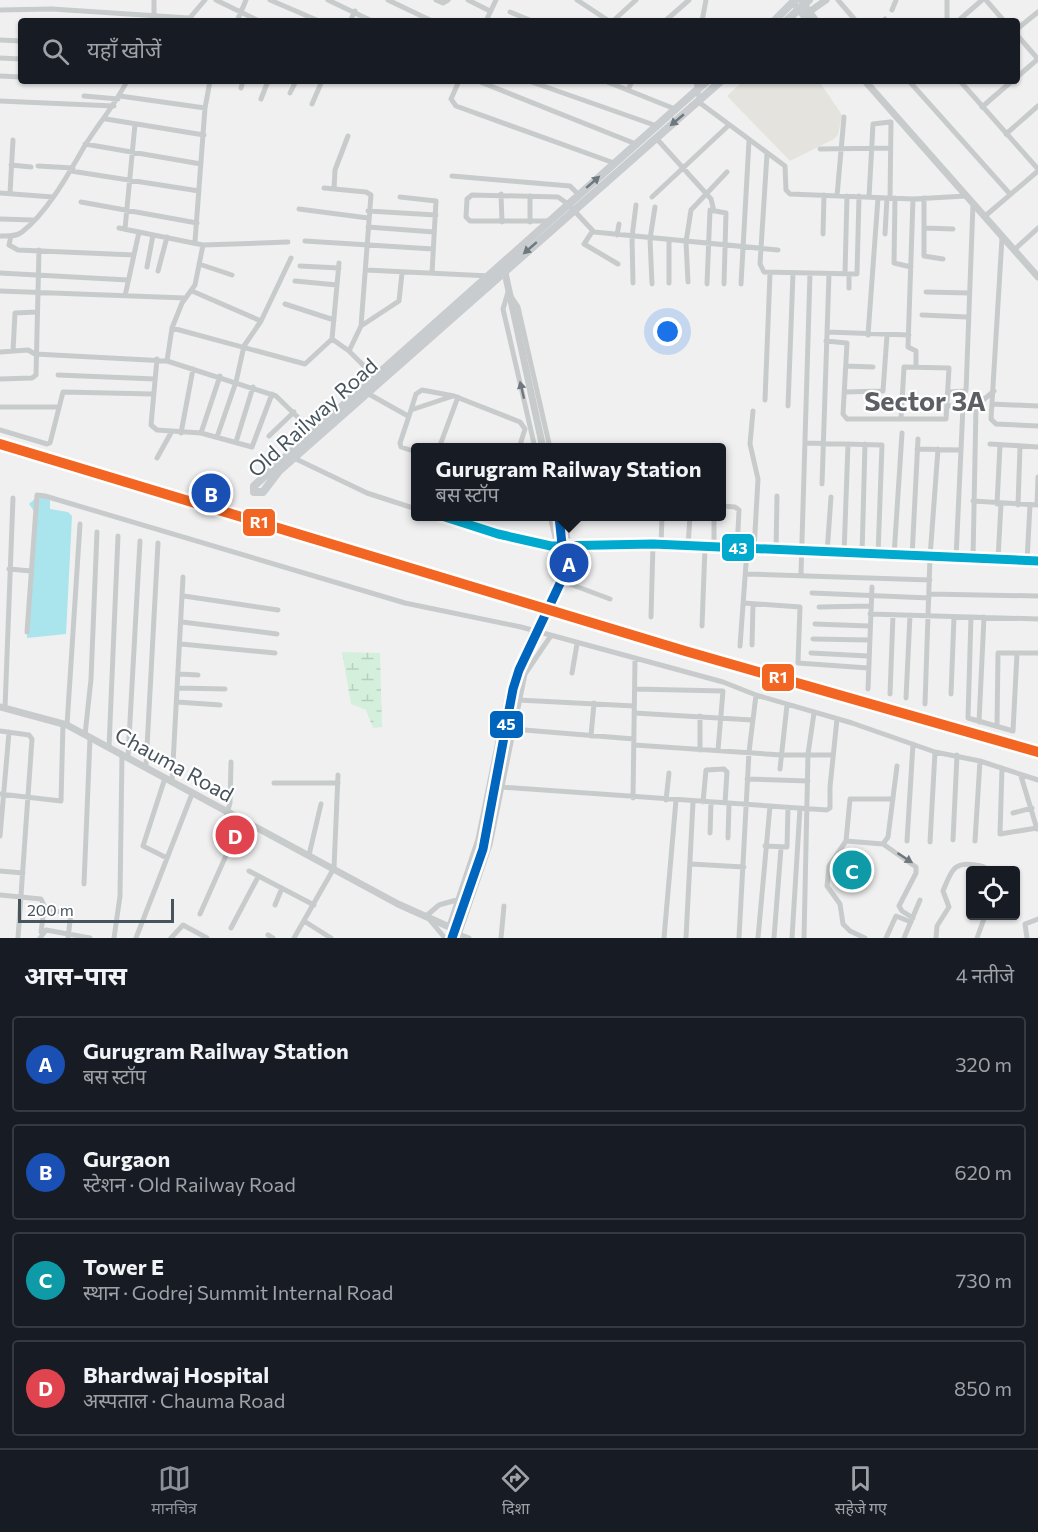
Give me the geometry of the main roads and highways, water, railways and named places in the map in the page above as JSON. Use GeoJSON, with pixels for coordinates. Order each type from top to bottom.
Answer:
{"type":"FeatureCollection","features":[{"type":"Feature","properties":{"kind":"main road"},"geometry":{"type":"LineString","coordinates":[[778,18],[799,2]]}},
{"type":"Feature","properties":{"kind":"main road"},"geometry":{"type":"LineString","coordinates":[[788,18],[799,2]]}},
{"type":"Feature","properties":{"kind":"main road","name":"Old Railway Road"},"geometry":{"type":"LineString","coordinates":[[503,267],[547,221],[571,208],[578,194],[703,84]]}},
{"type":"Feature","properties":{"kind":"main road","name":"Old Railway Road"},"geometry":{"type":"LineString","coordinates":[[377,379],[367,393],[294,458],[263,492],[254,492],[254,486],[313,432],[718,84]]}},
{"type":"Feature","properties":{"kind":"water"},"geometry":{"type":"Polygon","coordinates":[[[38,496],[50,500],[50,509],[68,512],[72,516],[66,634],[27,638],[34,511],[29,504],[38,496]]]}},
{"type":"Feature","properties":{"kind":"place","name":"Gurgaon"},"geometry":{"type":"Point","coordinates":[211,493]}},
{"type":"Feature","properties":{"kind":"place","name":"Gurugram Railway Station"},"geometry":{"type":"Point","coordinates":[569,563]}},
{"type":"Feature","properties":{"kind":"place","name":"Bhardwaj Hospital"},"geometry":{"type":"Point","coordinates":[235,835]}},
{"type":"Feature","properties":{"kind":"place","name":"Tower E"},"geometry":{"type":"Point","coordinates":[852,870]}},
{"type":"Feature","properties":{"kind":"district","name":"Sector 3A"},"geometry":{"type":"Point","coordinates":[925,402]}}]}
